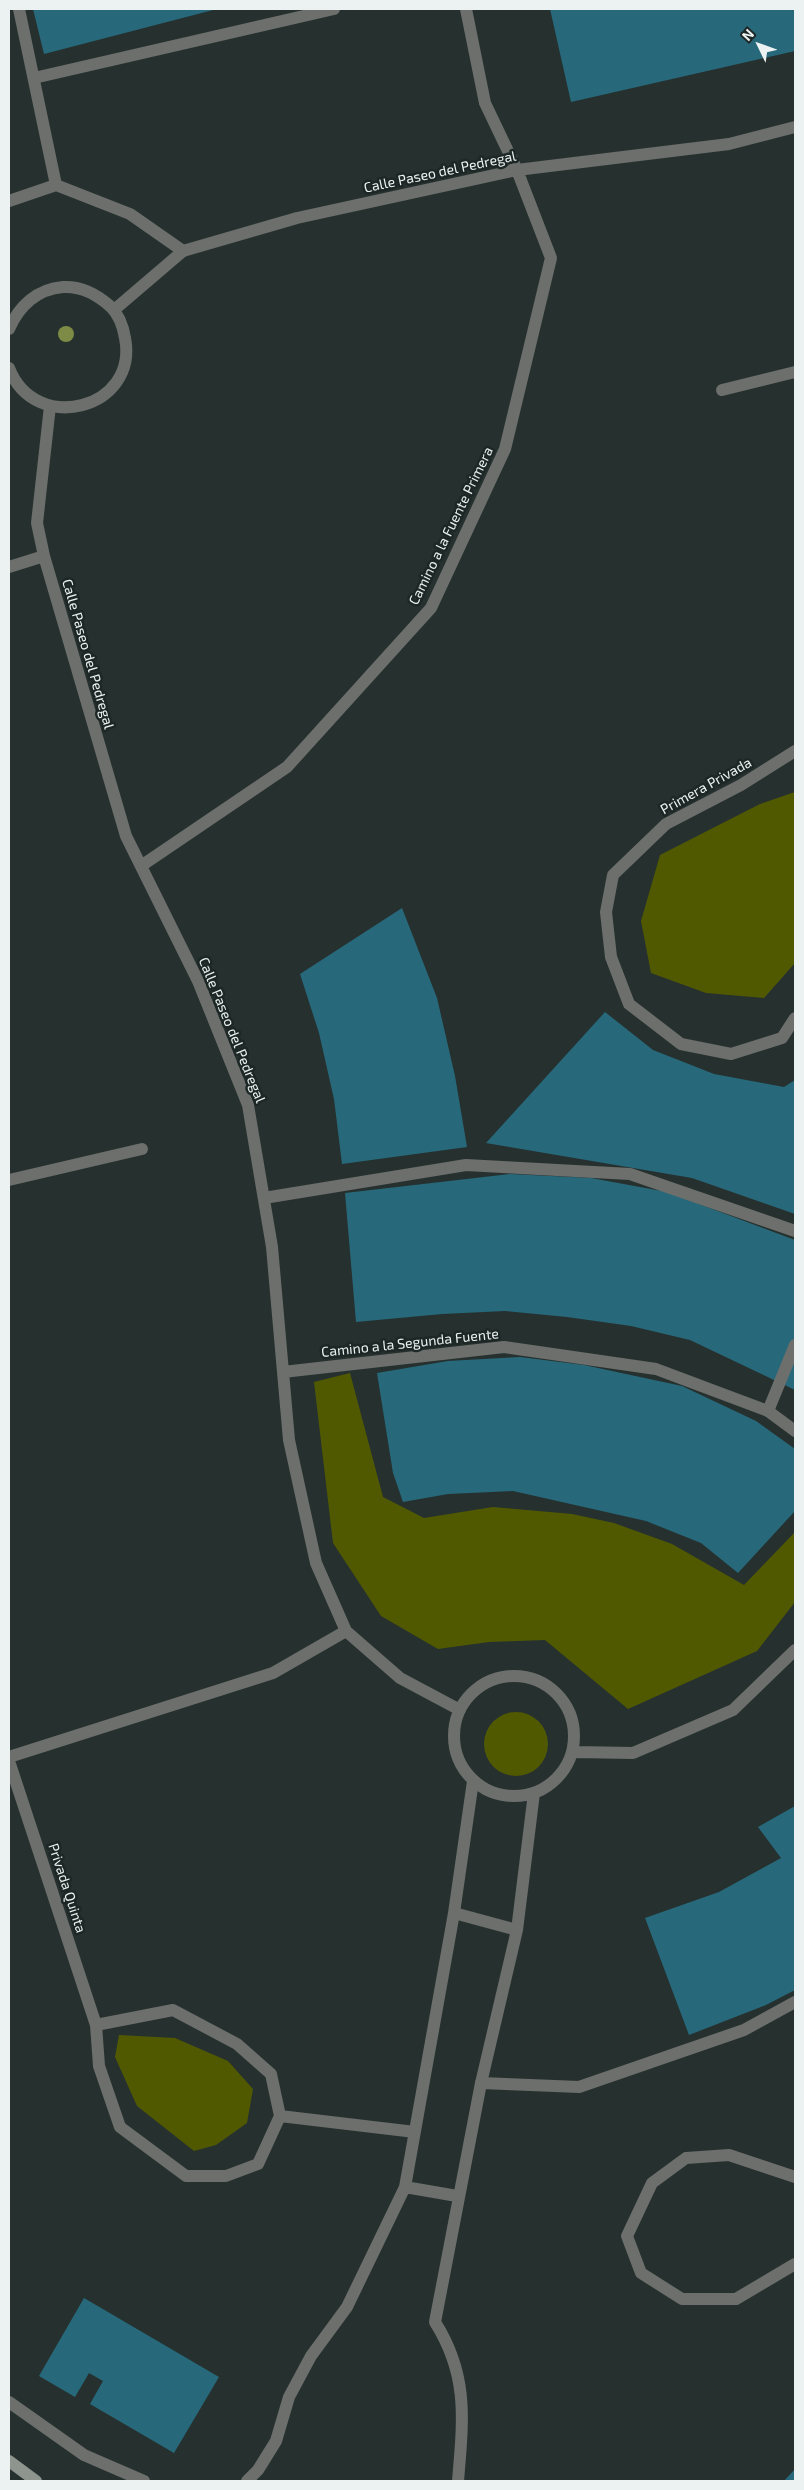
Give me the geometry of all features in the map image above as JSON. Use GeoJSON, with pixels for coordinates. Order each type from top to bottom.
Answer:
{"type":"FeatureCollection","features":[{"type":"Feature","properties":{"kind":"main road"},"geometry":{"type":"LineString","coordinates":[[9,2461],[36,2481]]}},
{"type":"Feature","properties":{"kind":"street"},"geometry":{"type":"LineString","coordinates":[[19,9],[56,186]]}},
{"type":"Feature","properties":{"kind":"street"},"geometry":{"type":"LineString","coordinates":[[34,78],[334,9]]}},
{"type":"Feature","properties":{"kind":"street","name":"Camino a la Fuente Primera"},"geometry":{"type":"LineString","coordinates":[[141,866],[287,767],[431,608],[505,449],[551,258],[517,170],[485,103],[466,9]]}},
{"type":"Feature","properties":{"kind":"street","name":"Calle Paseo del Pedregal"},"geometry":{"type":"LineString","coordinates":[[114,310],[183,251],[297,218],[517,170],[730,144],[795,127]]}},
{"type":"Feature","properties":{"kind":"street"},"geometry":{"type":"LineString","coordinates":[[9,201],[56,186],[130,214],[183,251]]}},
{"type":"Feature","properties":{"kind":"street"},"geometry":{"type":"LineString","coordinates":[[9,329],[15,314],[29,300],[45,291],[64,287],[83,289],[100,297],[114,310],[123,326],[127,345],[124,364],[116,381],[104,395],[88,404],[69,408],[50,406],[13,388],[9,368]]}},
{"type":"Feature","properties":{"kind":"street"},"geometry":{"type":"LineString","coordinates":[[722,390],[795,372]]}},
{"type":"Feature","properties":{"kind":"street","name":"Calle Paseo del Pedregal"},"geometry":{"type":"LineString","coordinates":[[50,406],[37,523],[44,556],[126,836],[198,981],[248,1105],[272,1247],[289,1440],[316,1563],[346,1631],[400,1678],[460,1710]]}},
{"type":"Feature","properties":{"kind":"street"},"geometry":{"type":"LineString","coordinates":[[9,567],[44,556]]}},
{"type":"Feature","properties":{"kind":"street","name":"Primera Privada"},"geometry":{"type":"LineString","coordinates":[[795,751],[741,785],[666,824],[613,875],[606,912],[610,957],[629,1004],[681,1044],[731,1054],[782,1038],[795,1018]]}},
{"type":"Feature","properties":{"kind":"street"},"geometry":{"type":"LineString","coordinates":[[9,1180],[142,1149]]}},
{"type":"Feature","properties":{"kind":"street"},"geometry":{"type":"LineString","coordinates":[[264,1198],[466,1166],[630,1174],[795,1231]]}},
{"type":"Feature","properties":{"kind":"street"},"geometry":{"type":"LineString","coordinates":[[768,1411],[795,1345]]}},
{"type":"Feature","properties":{"kind":"street","name":"Camino a la Segunda Fuente"},"geometry":{"type":"LineString","coordinates":[[284,1372],[504,1347],[656,1369],[768,1411],[795,1431]]}},
{"type":"Feature","properties":{"kind":"street"},"geometry":{"type":"LineString","coordinates":[[9,1759],[273,1673],[346,1631]]}},
{"type":"Feature","properties":{"kind":"street"},"geometry":{"type":"LineString","coordinates":[[574,1752],[632,1753],[733,1710],[795,1650]]}},
{"type":"Feature","properties":{"kind":"street"},"geometry":{"type":"LineString","coordinates":[[523,1676],[547,1684],[565,1702],[574,1726],[574,1752],[565,1770],[551,1784],[534,1794],[512,1797],[492,1793],[473,1781],[461,1766],[454,1748],[454,1728],[460,1710],[475,1689],[498,1677],[523,1676]]}},
{"type":"Feature","properties":{"kind":"street","name":"Privada Quinta"},"geometry":{"type":"LineString","coordinates":[[9,1759],[96,2025],[99,2066],[120,2126],[186,2176],[226,2176],[258,2164],[280,2116]]}},
{"type":"Feature","properties":{"kind":"street"},"geometry":{"type":"LineString","coordinates":[[247,2481],[258,2470],[276,2441],[289,2397],[311,2356],[347,2307],[405,2187],[454,1913],[473,1781]]}},
{"type":"Feature","properties":{"kind":"street"},"geometry":{"type":"LineString","coordinates":[[458,2481],[463,2418],[456,2365],[446,2340],[435,2322],[457,2196],[516,1930],[534,1794]]}},
{"type":"Feature","properties":{"kind":"street"},"geometry":{"type":"LineString","coordinates":[[454,1913],[516,1930]]}},
{"type":"Feature","properties":{"kind":"street"},"geometry":{"type":"LineString","coordinates":[[481,2083],[579,2087],[744,2030],[795,2002]]}},
{"type":"Feature","properties":{"kind":"street"},"geometry":{"type":"LineString","coordinates":[[96,2025],[173,2010],[237,2044],[271,2074],[280,2116],[415,2132]]}},
{"type":"Feature","properties":{"kind":"street"},"geometry":{"type":"LineString","coordinates":[[795,2177],[729,2155],[686,2158],[652,2183],[627,2236],[641,2273],[682,2299],[736,2299],[795,2264]]}},
{"type":"Feature","properties":{"kind":"street"},"geometry":{"type":"LineString","coordinates":[[405,2187],[457,2196]]}},
{"type":"Feature","properties":{"kind":"street"},"geometry":{"type":"LineString","coordinates":[[9,2402],[84,2454],[144,2481]]}},
{"type":"Feature","properties":{"kind":"green space"},"geometry":{"type":"Polygon","coordinates":[[[795,792],[795,963],[764,998],[706,993],[651,973],[641,921],[660,855],[760,804],[795,792]]]}},
{"type":"Feature","properties":{"kind":"green space"},"geometry":{"type":"Polygon","coordinates":[[[350,1373],[383,1497],[424,1518],[493,1507],[572,1514],[614,1523],[672,1544],[744,1585],[795,1532],[795,1602],[757,1651],[628,1709],[545,1640],[489,1642],[438,1649],[381,1616],[333,1543],[314,1382],[350,1373]]]}},
{"type":"Feature","properties":{"kind":"green space"},"geometry":{"type":"Polygon","coordinates":[[[516,1712],[528,1714],[539,1721],[546,1732],[548,1744],[546,1756],[539,1767],[528,1774],[516,1776],[504,1774],[493,1767],[486,1756],[484,1744],[486,1732],[493,1721],[504,1714],[516,1712]]]}},
{"type":"Feature","properties":{"kind":"green space"},"geometry":{"type":"Polygon","coordinates":[[[119,2035],[175,2038],[228,2061],[253,2089],[247,2123],[216,2145],[194,2151],[137,2106],[115,2057],[119,2035]]]}},
{"type":"Feature","properties":{"kind":"building"},"geometry":{"type":"Polygon","coordinates":[[[33,9],[217,9],[44,54],[33,9]]]}},
{"type":"Feature","properties":{"kind":"building"},"geometry":{"type":"Polygon","coordinates":[[[550,9],[795,9],[795,51],[571,102],[550,9]]]}},
{"type":"Feature","properties":{"kind":"building"},"geometry":{"type":"Polygon","coordinates":[[[402,908],[437,998],[455,1076],[467,1147],[342,1164],[334,1099],[319,1033],[300,974],[402,908]]]}},
{"type":"Feature","properties":{"kind":"building"},"geometry":{"type":"Polygon","coordinates":[[[605,1012],[653,1050],[714,1074],[784,1087],[795,1080],[795,1214],[692,1178],[486,1143],[605,1012]]]}},
{"type":"Feature","properties":{"kind":"building"},"geometry":{"type":"Polygon","coordinates":[[[510,1174],[591,1178],[667,1192],[795,1240],[795,1390],[690,1340],[631,1326],[505,1311],[442,1314],[356,1322],[345,1193],[510,1174]]]}},
{"type":"Feature","properties":{"kind":"building"},"geometry":{"type":"Polygon","coordinates":[[[520,1357],[584,1365],[682,1386],[756,1421],[795,1449],[795,1511],[738,1573],[701,1543],[646,1521],[513,1491],[448,1494],[403,1502],[393,1473],[377,1373],[448,1361],[520,1357]]]}},
{"type":"Feature","properties":{"kind":"building"},"geometry":{"type":"Polygon","coordinates":[[[795,1806],[795,1990],[766,2005],[689,2035],[645,1918],[719,1892],[781,1858],[758,1827],[795,1806]]]}},
{"type":"Feature","properties":{"kind":"building"},"geometry":{"type":"Polygon","coordinates":[[[84,2298],[219,2377],[174,2453],[90,2404],[103,2381],[89,2373],[75,2397],[39,2376],[84,2298]]]}},
{"type":"Feature","properties":{"kind":"building"},"geometry":{"type":"Polygon","coordinates":[[[795,2469],[795,2481],[784,2481],[795,2469]]]}}]}
